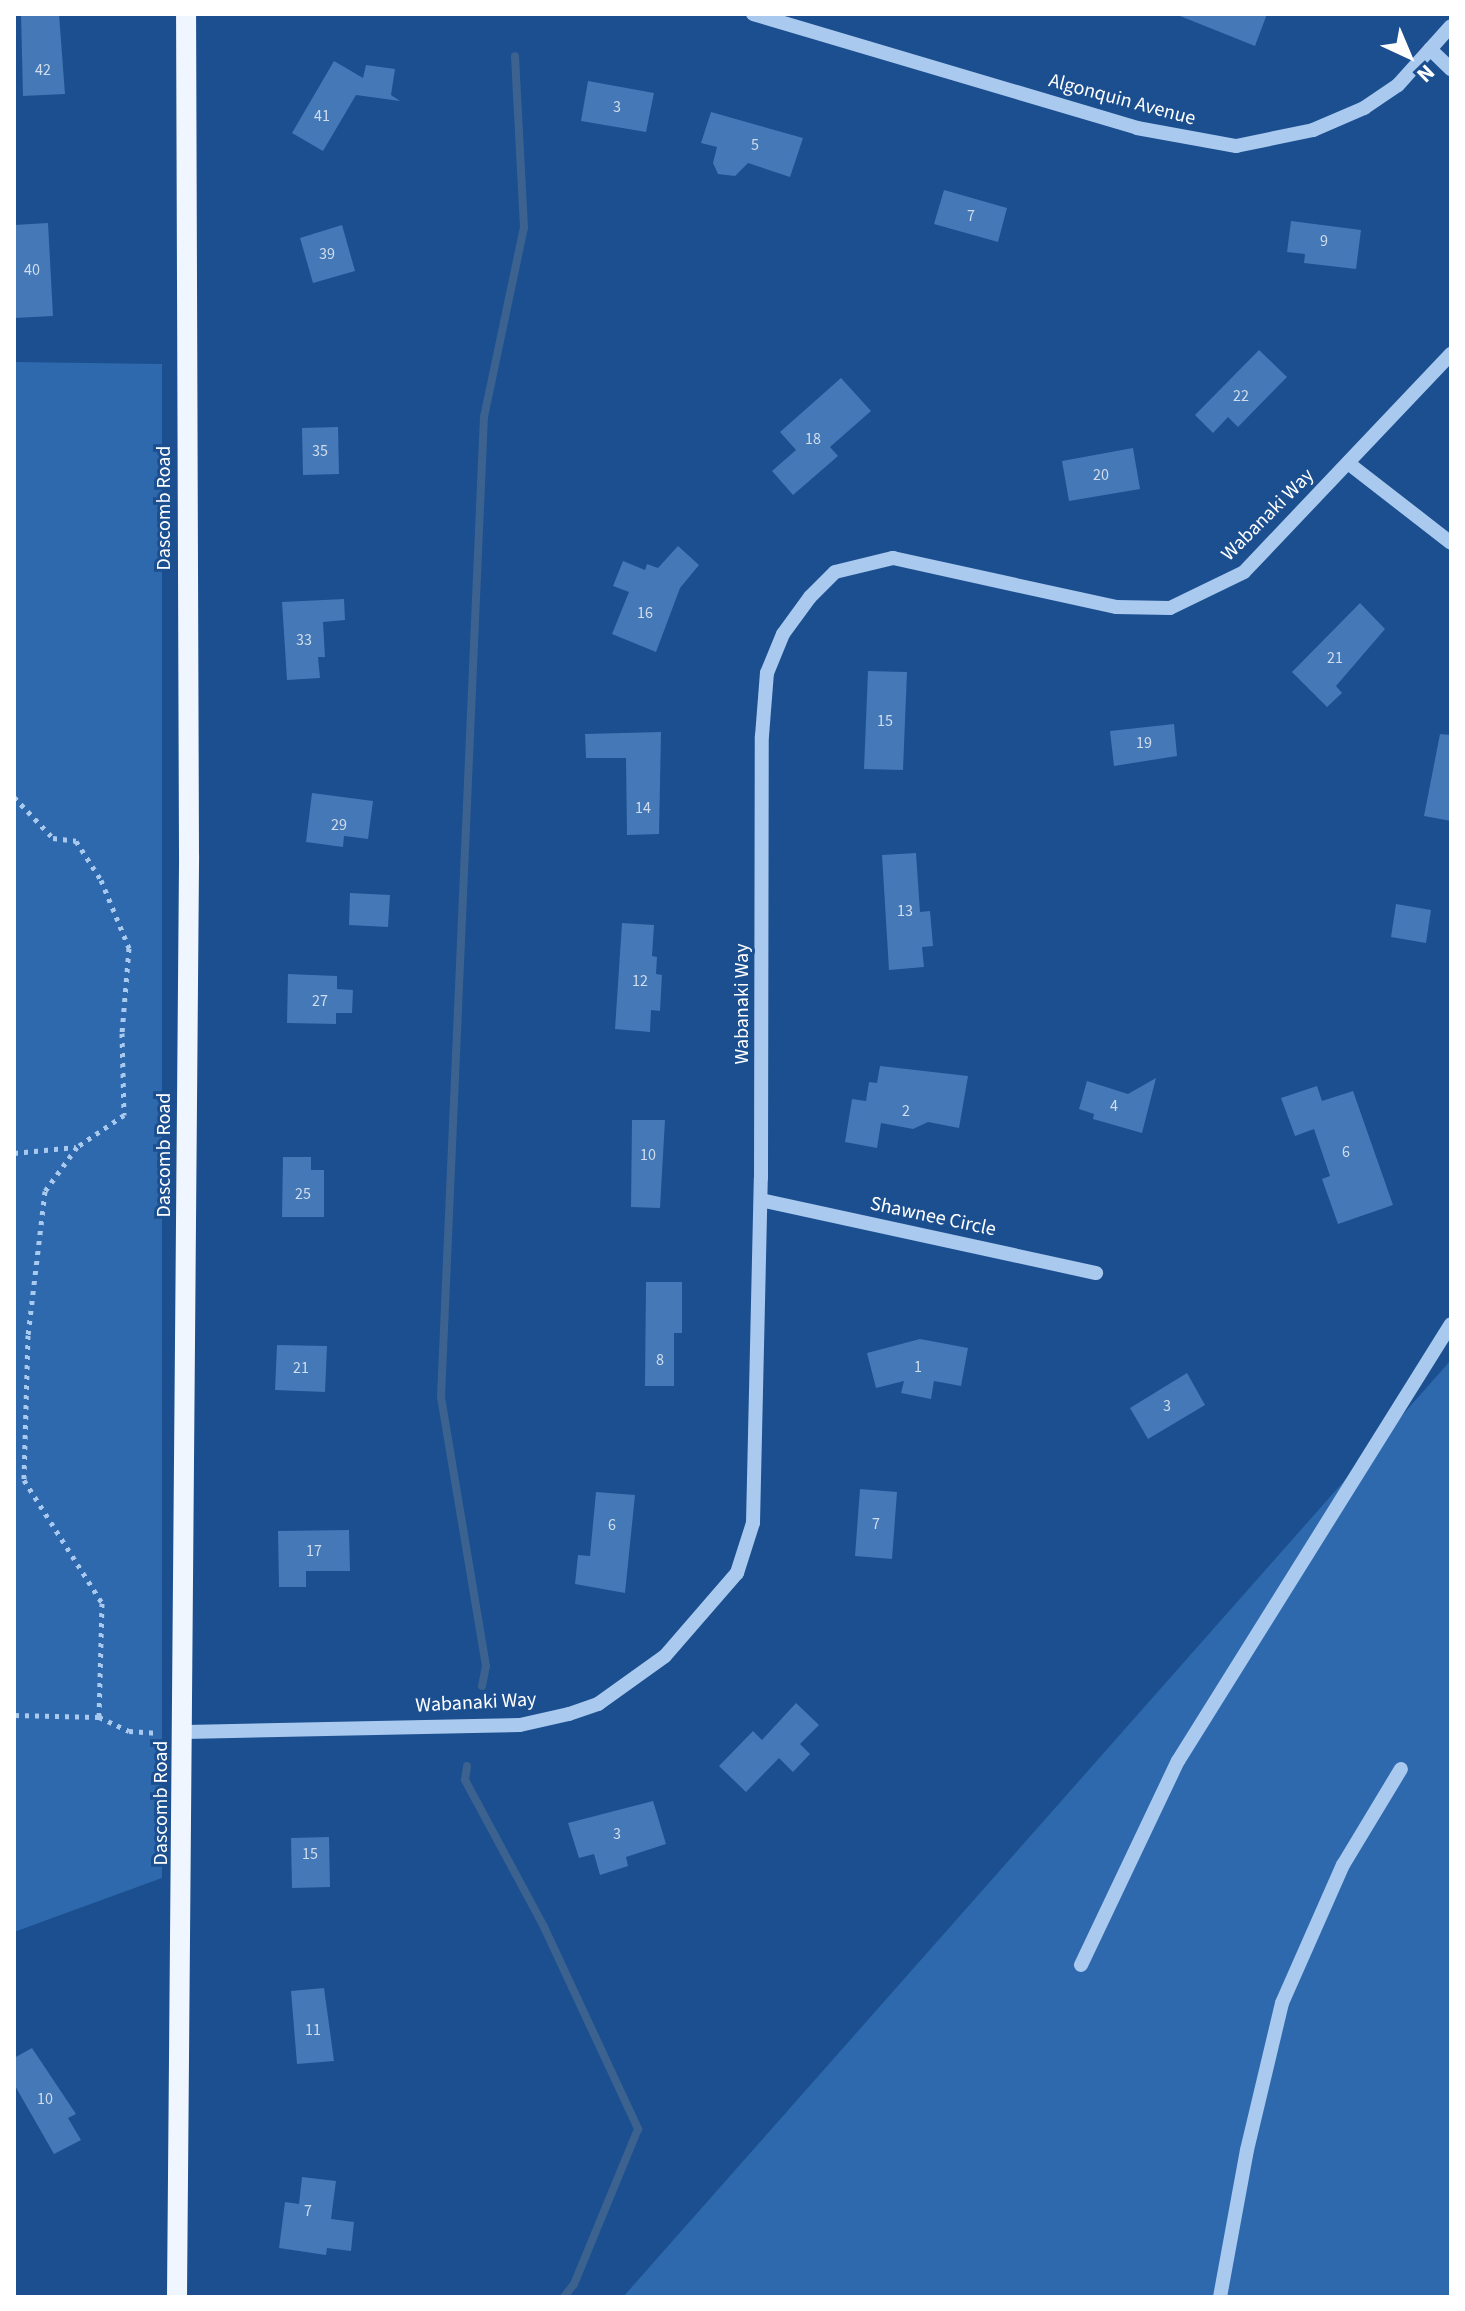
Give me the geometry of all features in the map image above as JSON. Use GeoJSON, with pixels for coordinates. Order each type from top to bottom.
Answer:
{"type":"FeatureCollection","features":[{"type":"Feature","properties":{"kind":"main road","name":"Dascomb Road"},"geometry":{"type":"LineString","coordinates":[[177,2297],[185,1732],[186,14]]}},
{"type":"Feature","properties":{"kind":"street","name":"Algonquin Avenue"},"geometry":{"type":"LineString","coordinates":[[753,14],[1137,128],[1236,146],[1313,130],[1364,108],[1398,85],[1451,26]]}},
{"type":"Feature","properties":{"kind":"street"},"geometry":{"type":"LineString","coordinates":[[1430,49],[1451,69]]}},
{"type":"Feature","properties":{"kind":"street","name":"Wabanaki Way"},"geometry":{"type":"LineString","coordinates":[[185,1732],[520,1725],[598,1704],[665,1656],[737,1573],[753,1523],[761,1200],[766,689],[783,634],[810,597],[835,572],[893,558],[1116,607],[1170,608],[1244,572],[1451,354]]}},
{"type":"Feature","properties":{"kind":"street"},"geometry":{"type":"LineString","coordinates":[[1348,463],[1451,543]]}},
{"type":"Feature","properties":{"kind":"street","name":"Shawnee Circle"},"geometry":{"type":"LineString","coordinates":[[761,1200],[1096,1273]]}},
{"type":"Feature","properties":{"kind":"street"},"geometry":{"type":"LineString","coordinates":[[1081,1965],[1178,1761],[1451,1324]]}},
{"type":"Feature","properties":{"kind":"street"},"geometry":{"type":"LineString","coordinates":[[1220,2297],[1247,2150],[1282,2003],[1343,1865],[1401,1769]]}},
{"type":"Feature","properties":{"kind":"path"},"geometry":{"type":"LineString","coordinates":[[14,797],[53,838],[76,841],[101,880],[129,948],[122,1033],[124,1115],[77,1147],[45,1191],[28,1335],[24,1480],[102,1603],[99,1717]]}},
{"type":"Feature","properties":{"kind":"path"},"geometry":{"type":"LineString","coordinates":[[14,1153],[77,1147]]}},
{"type":"Feature","properties":{"kind":"path"},"geometry":{"type":"LineString","coordinates":[[14,1482],[24,1480]]}},
{"type":"Feature","properties":{"kind":"path"},"geometry":{"type":"LineString","coordinates":[[14,1715],[99,1717],[129,1731],[185,1732]]}},
{"type":"Feature","properties":{"kind":"shaded area"},"geometry":{"type":"Polygon","coordinates":[[[14,362],[162,364],[162,1878],[14,1932],[14,362]]]}},
{"type":"Feature","properties":{"kind":"shaded area"},"geometry":{"type":"Polygon","coordinates":[[[1451,1360],[1451,2297],[623,2297],[1451,1360]]]}},
{"type":"Feature","properties":{"kind":"building"},"geometry":{"type":"Polygon","coordinates":[[[21,14],[59,14],[65,94],[23,96],[21,14]]]}},
{"type":"Feature","properties":{"kind":"building"},"geometry":{"type":"Polygon","coordinates":[[[1175,14],[1267,14],[1255,46],[1175,14]]]}},
{"type":"Feature","properties":{"kind":"building"},"geometry":{"type":"Polygon","coordinates":[[[334,61],[363,78],[366,65],[395,69],[391,95],[400,101],[356,95],[323,151],[292,133],[334,61]]]}},
{"type":"Feature","properties":{"kind":"building"},"geometry":{"type":"Polygon","coordinates":[[[588,81],[654,93],[646,132],[581,121],[588,81]]]}},
{"type":"Feature","properties":{"kind":"building"},"geometry":{"type":"Polygon","coordinates":[[[711,112],[803,138],[790,177],[748,163],[735,176],[718,174],[713,163],[717,147],[701,143],[711,112]]]}},
{"type":"Feature","properties":{"kind":"building"},"geometry":{"type":"Polygon","coordinates":[[[944,190],[1007,208],[998,242],[934,224],[944,190]]]}},
{"type":"Feature","properties":{"kind":"building"},"geometry":{"type":"Polygon","coordinates":[[[1291,221],[1361,230],[1356,269],[1304,263],[1305,254],[1287,252],[1291,221]]]}},
{"type":"Feature","properties":{"kind":"building"},"geometry":{"type":"Polygon","coordinates":[[[48,223],[53,316],[14,318],[14,225],[48,223]]]}},
{"type":"Feature","properties":{"kind":"building"},"geometry":{"type":"Polygon","coordinates":[[[342,225],[355,271],[313,283],[300,238],[342,225]]]}},
{"type":"Feature","properties":{"kind":"building"},"geometry":{"type":"Polygon","coordinates":[[[1259,350],[1287,377],[1238,427],[1228,417],[1213,433],[1195,415],[1259,350]]]}},
{"type":"Feature","properties":{"kind":"building"},"geometry":{"type":"Polygon","coordinates":[[[841,378],[871,411],[830,447],[838,456],[793,495],[772,471],[796,450],[780,432],[841,378]]]}},
{"type":"Feature","properties":{"kind":"building"},"geometry":{"type":"Polygon","coordinates":[[[338,427],[339,474],[303,475],[302,428],[338,427]]]}},
{"type":"Feature","properties":{"kind":"building"},"geometry":{"type":"Polygon","coordinates":[[[1133,448],[1140,489],[1069,501],[1062,461],[1133,448]]]}},
{"type":"Feature","properties":{"kind":"building"},"geometry":{"type":"Polygon","coordinates":[[[678,546],[699,565],[680,588],[656,652],[612,634],[629,592],[613,586],[623,561],[645,570],[647,564],[658,568],[678,546]]]}},
{"type":"Feature","properties":{"kind":"building"},"geometry":{"type":"Polygon","coordinates":[[[344,599],[345,620],[323,622],[325,657],[318,657],[320,678],[287,680],[282,602],[344,599]]]}},
{"type":"Feature","properties":{"kind":"building"},"geometry":{"type":"Polygon","coordinates":[[[1360,603],[1385,629],[1336,686],[1342,693],[1327,707],[1292,672],[1360,603]]]}},
{"type":"Feature","properties":{"kind":"building"},"geometry":{"type":"Polygon","coordinates":[[[868,671],[907,672],[903,770],[864,769],[868,671]]]}},
{"type":"Feature","properties":{"kind":"building"},"geometry":{"type":"Polygon","coordinates":[[[1174,724],[1177,756],[1114,766],[1110,731],[1174,724]]]}},
{"type":"Feature","properties":{"kind":"building"},"geometry":{"type":"Polygon","coordinates":[[[661,732],[659,834],[627,835],[626,758],[586,758],[585,734],[661,732]]]}},
{"type":"Feature","properties":{"kind":"building"},"geometry":{"type":"Polygon","coordinates":[[[1440,734],[1451,735],[1451,821],[1424,816],[1440,734]]]}},
{"type":"Feature","properties":{"kind":"building"},"geometry":{"type":"Polygon","coordinates":[[[312,793],[373,801],[368,839],[344,836],[343,847],[306,842],[312,793]]]}},
{"type":"Feature","properties":{"kind":"building"},"geometry":{"type":"Polygon","coordinates":[[[916,853],[920,912],[930,911],[933,946],[922,947],[924,967],[889,970],[882,855],[916,853]]]}},
{"type":"Feature","properties":{"kind":"building"},"geometry":{"type":"Polygon","coordinates":[[[350,893],[390,895],[388,927],[349,925],[350,893]]]}},
{"type":"Feature","properties":{"kind":"building"},"geometry":{"type":"Polygon","coordinates":[[[1396,904],[1431,910],[1426,943],[1391,937],[1396,904]]]}},
{"type":"Feature","properties":{"kind":"building"},"geometry":{"type":"Polygon","coordinates":[[[622,923],[654,925],[652,956],[657,957],[656,974],[662,975],[660,1011],[651,1010],[650,1032],[615,1029],[622,923]]]}},
{"type":"Feature","properties":{"kind":"building"},"geometry":{"type":"Polygon","coordinates":[[[288,974],[337,976],[337,989],[353,990],[352,1013],[336,1013],[336,1024],[287,1023],[288,974]]]}},
{"type":"Feature","properties":{"kind":"building"},"geometry":{"type":"Polygon","coordinates":[[[880,1066],[968,1076],[959,1128],[928,1122],[913,1129],[881,1123],[877,1148],[845,1142],[852,1099],[866,1101],[869,1082],[877,1083],[880,1066]]]}},
{"type":"Feature","properties":{"kind":"building"},"geometry":{"type":"Polygon","coordinates":[[[1156,1078],[1142,1133],[1093,1119],[1094,1114],[1079,1109],[1087,1081],[1128,1094],[1156,1078]]]}},
{"type":"Feature","properties":{"kind":"building"},"geometry":{"type":"Polygon","coordinates":[[[1317,1086],[1322,1101],[1353,1091],[1393,1205],[1338,1224],[1322,1179],[1330,1176],[1314,1129],[1295,1136],[1281,1098],[1317,1086]]]}},
{"type":"Feature","properties":{"kind":"building"},"geometry":{"type":"Polygon","coordinates":[[[632,1120],[665,1120],[660,1208],[631,1207],[632,1120]]]}},
{"type":"Feature","properties":{"kind":"building"},"geometry":{"type":"Polygon","coordinates":[[[283,1157],[311,1157],[311,1170],[324,1170],[324,1217],[282,1217],[283,1157]]]}},
{"type":"Feature","properties":{"kind":"building"},"geometry":{"type":"Polygon","coordinates":[[[646,1282],[682,1282],[682,1333],[674,1333],[674,1386],[645,1386],[646,1282]]]}},
{"type":"Feature","properties":{"kind":"building"},"geometry":{"type":"Polygon","coordinates":[[[920,1339],[968,1348],[961,1386],[934,1381],[931,1399],[901,1393],[904,1381],[876,1388],[867,1353],[920,1339]]]}},
{"type":"Feature","properties":{"kind":"building"},"geometry":{"type":"Polygon","coordinates":[[[277,1345],[327,1346],[325,1392],[275,1390],[277,1345]]]}},
{"type":"Feature","properties":{"kind":"building"},"geometry":{"type":"Polygon","coordinates":[[[1187,1373],[1205,1405],[1148,1439],[1130,1408],[1187,1373]]]}},
{"type":"Feature","properties":{"kind":"building"},"geometry":{"type":"Polygon","coordinates":[[[860,1489],[897,1492],[892,1559],[855,1556],[860,1489]]]}},
{"type":"Feature","properties":{"kind":"building"},"geometry":{"type":"Polygon","coordinates":[[[596,1492],[635,1495],[625,1593],[575,1584],[578,1555],[590,1556],[596,1492]]]}},
{"type":"Feature","properties":{"kind":"building"},"geometry":{"type":"Polygon","coordinates":[[[349,1530],[350,1571],[306,1571],[306,1587],[279,1587],[278,1531],[349,1530]]]}},
{"type":"Feature","properties":{"kind":"building"},"geometry":{"type":"Polygon","coordinates":[[[796,1703],[819,1725],[800,1744],[810,1754],[793,1772],[779,1758],[746,1792],[719,1766],[753,1731],[762,1740],[796,1703]]]}},
{"type":"Feature","properties":{"kind":"building"},"geometry":{"type":"Polygon","coordinates":[[[653,1801],[666,1844],[626,1857],[628,1866],[600,1875],[594,1854],[579,1858],[568,1823],[653,1801]]]}},
{"type":"Feature","properties":{"kind":"building"},"geometry":{"type":"Polygon","coordinates":[[[329,1837],[330,1887],[292,1888],[291,1838],[329,1837]]]}},
{"type":"Feature","properties":{"kind":"building"},"geometry":{"type":"Polygon","coordinates":[[[324,1988],[334,2061],[297,2064],[291,1991],[324,1988]]]}},
{"type":"Feature","properties":{"kind":"building"},"geometry":{"type":"Polygon","coordinates":[[[32,2048],[76,2114],[68,2118],[81,2140],[54,2154],[14,2084],[14,2058],[32,2048]]]}},
{"type":"Feature","properties":{"kind":"building"},"geometry":{"type":"Polygon","coordinates":[[[302,2177],[336,2181],[331,2219],[354,2222],[351,2251],[327,2248],[326,2255],[279,2248],[285,2202],[299,2204],[302,2177]]]}},
{"type":"Feature","properties":{"kind":"waterway"},"geometry":{"type":"LineString","coordinates":[[482,1686],[486,1666],[441,1397],[484,417],[524,228],[515,56]]}},
{"type":"Feature","properties":{"kind":"waterway"},"geometry":{"type":"LineString","coordinates":[[467,1766],[465,1780],[544,1927],[638,2129],[574,2284],[564,2297]]}}]}
